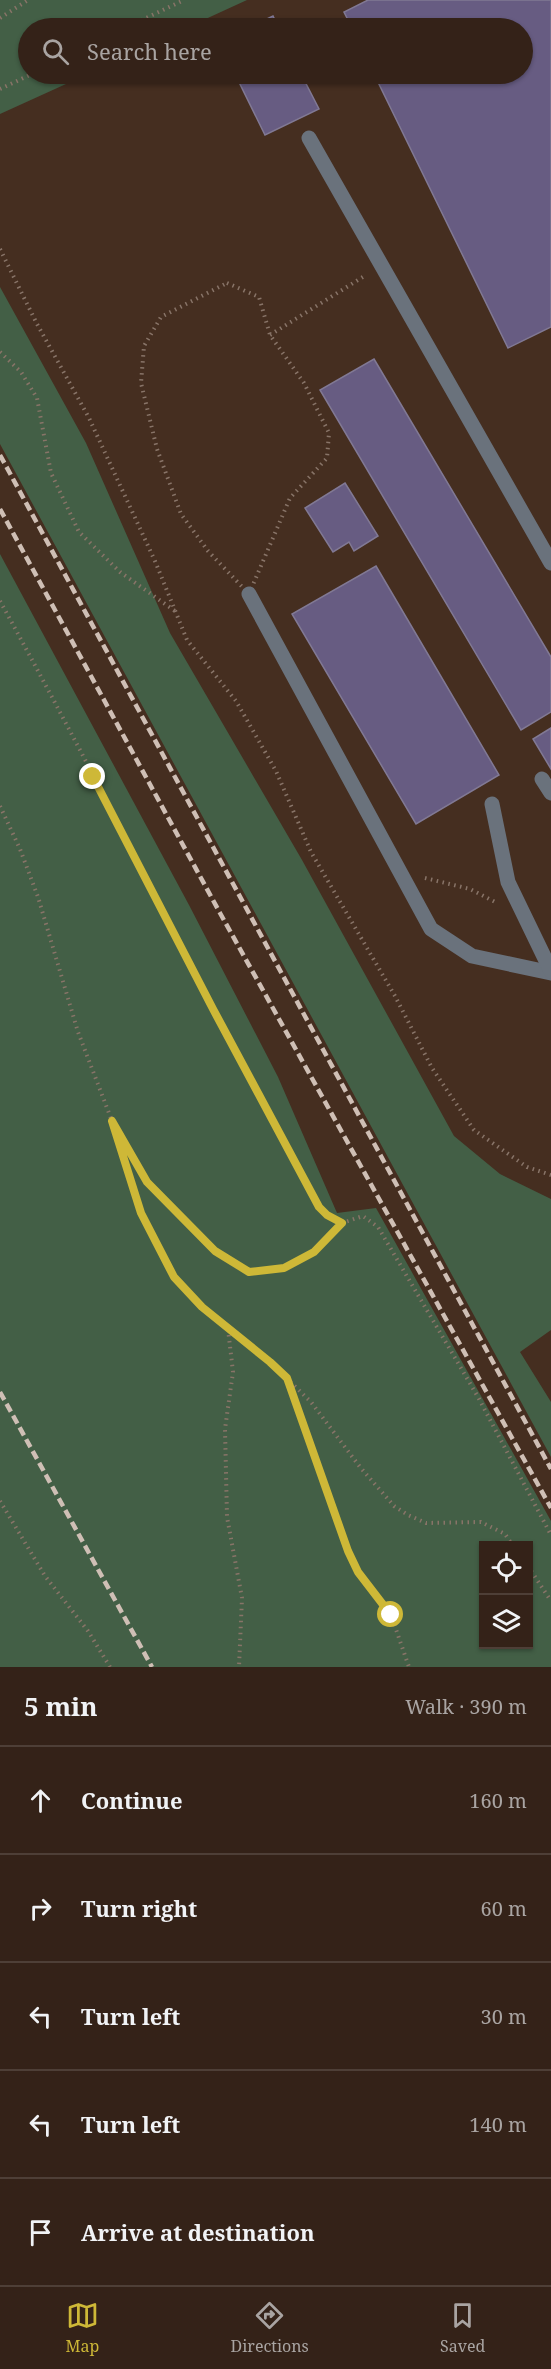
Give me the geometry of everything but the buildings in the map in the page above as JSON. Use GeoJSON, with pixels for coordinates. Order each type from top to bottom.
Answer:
{"type":"FeatureCollection","features":[{"type":"Feature","properties":{"kind":"lane"},"geometry":{"type":"LineString","coordinates":[[309,138],[551,563]]}},
{"type":"Feature","properties":{"kind":"lane"},"geometry":{"type":"LineString","coordinates":[[249,594],[430,929],[471,956],[551,972]]}},
{"type":"Feature","properties":{"kind":"lane"},"geometry":{"type":"LineString","coordinates":[[542,779],[551,793]]}},
{"type":"Feature","properties":{"kind":"lane"},"geometry":{"type":"LineString","coordinates":[[492,804],[508,882],[551,972]]}},
{"type":"Feature","properties":{"kind":"path"},"geometry":{"type":"LineString","coordinates":[[0,18],[28,0]]}},
{"type":"Feature","properties":{"kind":"path"},"geometry":{"type":"LineString","coordinates":[[146,18],[184,0]]}},
{"type":"Feature","properties":{"kind":"path"},"geometry":{"type":"LineString","coordinates":[[0,89],[18,81]]}},
{"type":"Feature","properties":{"kind":"path"},"geometry":{"type":"LineString","coordinates":[[0,249],[37,324],[89,418],[187,640],[236,701],[276,771],[311,852],[395,996],[432,1068],[474,1130],[527,1167],[551,1175]]}},
{"type":"Feature","properties":{"kind":"path"},"geometry":{"type":"LineString","coordinates":[[270,335],[381,265]]}},
{"type":"Feature","properties":{"kind":"path"},"geometry":{"type":"LineString","coordinates":[[227,283],[259,297],[270,335],[304,383],[329,433],[327,458],[290,498],[249,594],[208,551],[181,514],[157,449],[141,383],[144,346],[161,316],[227,283]]}},
{"type":"Feature","properties":{"kind":"path"},"geometry":{"type":"LineString","coordinates":[[0,352],[21,372],[37,398],[51,473],[79,532],[120,572],[175,612]]}},
{"type":"Feature","properties":{"kind":"path"},"geometry":{"type":"LineString","coordinates":[[0,601],[319,1207],[327,1215],[342,1223]]}},
{"type":"Feature","properties":{"kind":"path"},"geometry":{"type":"LineString","coordinates":[[0,806],[20,849],[38,897],[78,1032],[112,1121],[141,1213],[174,1277],[202,1307],[270,1362],[311,1402],[360,1467],[394,1506],[426,1523],[481,1522],[505,1534],[510,1541]]}},
{"type":"Feature","properties":{"kind":"path"},"geometry":{"type":"LineString","coordinates":[[400,874],[470,889],[526,919]]}},
{"type":"Feature","properties":{"kind":"path"},"geometry":{"type":"LineString","coordinates":[[112,1121],[147,1182],[215,1251],[249,1272],[284,1268],[314,1252],[342,1223],[363,1216],[378,1227],[478,1397],[551,1535]]}},
{"type":"Feature","properties":{"kind":"path"},"geometry":{"type":"LineString","coordinates":[[228,1329],[233,1372],[225,1429],[227,1517],[242,1598],[239,1667]]}},
{"type":"Feature","properties":{"kind":"path"},"geometry":{"type":"LineString","coordinates":[[287,1378],[348,1551],[358,1572],[391,1615],[409,1667]]}},
{"type":"Feature","properties":{"kind":"path"},"geometry":{"type":"LineString","coordinates":[[0,1501],[45,1576],[88,1630],[110,1667]]}},
{"type":"Feature","properties":{"kind":"path"},"geometry":{"type":"LineString","coordinates":[[533,1574],[551,1601]]}},
{"type":"Feature","properties":{"kind":"green space"},"geometry":{"type":"Polygon","coordinates":[[[0,0],[247,0],[208,18],[18,18],[18,84],[66,84],[0,114],[0,0]]]}},
{"type":"Feature","properties":{"kind":"green space"},"geometry":{"type":"Polygon","coordinates":[[[0,287],[86,443],[170,633],[302,860],[454,1136],[500,1174],[551,1199],[551,1330],[520,1352],[551,1402],[551,1457],[0,444],[0,287]]]}},
{"type":"Feature","properties":{"kind":"green space"},"geometry":{"type":"Polygon","coordinates":[[[0,554],[189,905],[278,1077],[337,1213],[376,1208],[551,1521],[551,1667],[0,1667],[0,554]]]}},
{"type":"Feature","properties":{"kind":"railway"},"geometry":{"type":"LineString","coordinates":[[0,455],[551,1469]]}},
{"type":"Feature","properties":{"kind":"railway"},"geometry":{"type":"LineString","coordinates":[[0,509],[220,913],[551,1508]]}},
{"type":"Feature","properties":{"kind":"railway"},"geometry":{"type":"LineString","coordinates":[[0,1392],[152,1667]]}},
{"type":"Feature","properties":{"kind":"route"},"geometry":{"type":"LineString","coordinates":[[93,777],[319,1207],[327,1215],[342,1223],[314,1252],[284,1268],[249,1272],[215,1251],[147,1182],[112,1121],[141,1213],[174,1277],[202,1307],[287,1378],[348,1551],[358,1572],[391,1615]]}}]}
